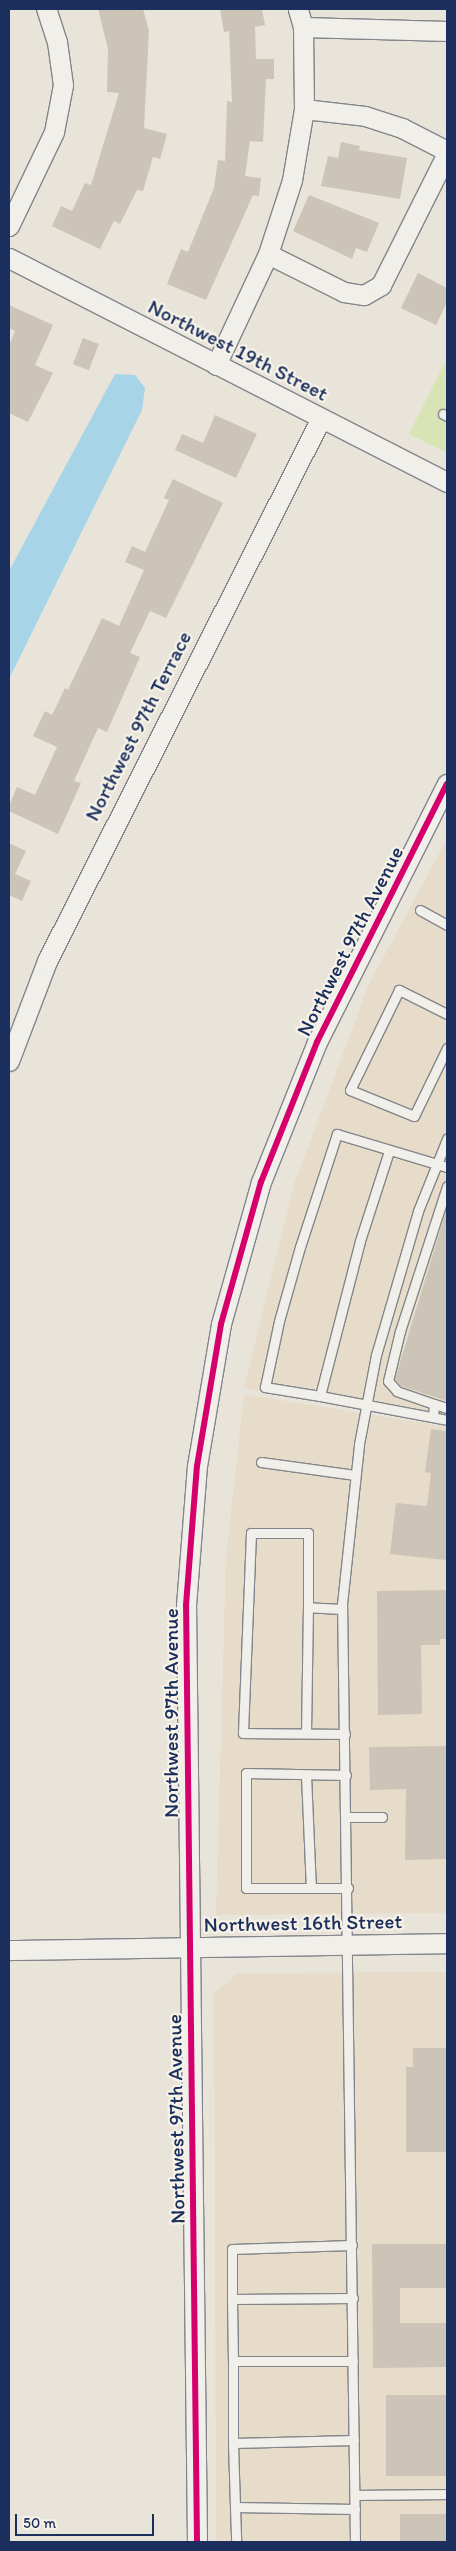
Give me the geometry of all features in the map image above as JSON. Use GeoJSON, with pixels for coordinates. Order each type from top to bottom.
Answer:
{"type":"FeatureCollection","features":[{"type":"Feature","properties":{"kind":"street"},"geometry":{"type":"LineString","coordinates":[[9,226],[54,132],[63,85],[57,42],[46,9]]}},
{"type":"Feature","properties":{"kind":"street"},"geometry":{"type":"LineString","coordinates":[[216,364],[268,254],[292,180],[304,109],[303,27],[298,9]]}},
{"type":"Feature","properties":{"kind":"street"},"geometry":{"type":"LineString","coordinates":[[303,27],[447,31]]}},
{"type":"Feature","properties":{"kind":"street"},"geometry":{"type":"LineString","coordinates":[[268,254],[344,292],[364,295],[381,285],[447,152],[402,128],[365,116],[304,109]]}},
{"type":"Feature","properties":{"kind":"street","name":"Northwest 19th Street"},"geometry":{"type":"LineString","coordinates":[[9,258],[447,482]]}},
{"type":"Feature","properties":{"kind":"street","name":"Northwest 97th Terrace"},"geometry":{"type":"LineString","coordinates":[[9,1061],[47,960],[321,418]]}},
{"type":"Feature","properties":{"kind":"street","name":"Northwest 97th Avenue"},"geometry":{"type":"LineString","coordinates":[[198,2542],[186,1605],[197,1466],[221,1324],[261,1182],[317,1042],[447,784]]}},
{"type":"Feature","properties":{"kind":"street","name":"Northwest 16th Street"},"geometry":{"type":"LineString","coordinates":[[9,1950],[447,1943]]}},
{"type":"Feature","properties":{"kind":"lane"},"geometry":{"type":"LineString","coordinates":[[420,910],[447,924]]}},
{"type":"Feature","properties":{"kind":"lane"},"geometry":{"type":"LineString","coordinates":[[447,1014],[399,990],[350,1090],[414,1116],[447,1048]]}},
{"type":"Feature","properties":{"kind":"lane"},"geometry":{"type":"LineString","coordinates":[[447,1167],[436,1166],[337,1134],[282,1312],[266,1387],[447,1420]]}},
{"type":"Feature","properties":{"kind":"lane"},"geometry":{"type":"LineString","coordinates":[[355,2542],[349,1945],[342,1609],[355,1475],[366,1404],[395,1284],[447,1139]]}},
{"type":"Feature","properties":{"kind":"lane"},"geometry":{"type":"LineString","coordinates":[[320,1396],[358,1250],[389,1151]]}},
{"type":"Feature","properties":{"kind":"lane"},"geometry":{"type":"LineString","coordinates":[[447,1186],[418,1270],[388,1381],[397,1391],[447,1408]]}},
{"type":"Feature","properties":{"kind":"lane"},"geometry":{"type":"LineString","coordinates":[[433,1417],[434,1404]]}},
{"type":"Feature","properties":{"kind":"lane"},"geometry":{"type":"LineString","coordinates":[[261,1462],[355,1475]]}},
{"type":"Feature","properties":{"kind":"lane"},"geometry":{"type":"LineString","coordinates":[[306,1733],[308,1532],[251,1533],[243,1733],[345,1734]]}},
{"type":"Feature","properties":{"kind":"lane"},"geometry":{"type":"LineString","coordinates":[[308,1607],[342,1609]]}},
{"type":"Feature","properties":{"kind":"lane"},"geometry":{"type":"LineString","coordinates":[[346,1775],[246,1773],[246,1888],[348,1888]]}},
{"type":"Feature","properties":{"kind":"lane"},"geometry":{"type":"LineString","coordinates":[[306,1775],[311,1888]]}},
{"type":"Feature","properties":{"kind":"lane"},"geometry":{"type":"LineString","coordinates":[[346,1816],[382,1818]]}},
{"type":"Feature","properties":{"kind":"lane"},"geometry":{"type":"LineString","coordinates":[[236,2542],[233,2443],[232,2249],[352,2245]]}},
{"type":"Feature","properties":{"kind":"lane"},"geometry":{"type":"LineString","coordinates":[[232,2299],[353,2298]]}},
{"type":"Feature","properties":{"kind":"lane"},"geometry":{"type":"LineString","coordinates":[[233,2361],[353,2361]]}},
{"type":"Feature","properties":{"kind":"lane"},"geometry":{"type":"LineString","coordinates":[[233,2443],[354,2440]]}},
{"type":"Feature","properties":{"kind":"lane"},"geometry":{"type":"LineString","coordinates":[[355,2495],[447,2494]]}},
{"type":"Feature","properties":{"kind":"lane"},"geometry":{"type":"LineString","coordinates":[[235,2508],[355,2509]]}},
{"type":"Feature","properties":{"kind":"shaded area"},"geometry":{"type":"Polygon","coordinates":[[[447,839],[447,1425],[244,1388],[293,1187],[369,984],[447,839]]]}},
{"type":"Feature","properties":{"kind":"shaded area"},"geometry":{"type":"Polygon","coordinates":[[[244,1394],[447,1427],[447,1913],[216,1915],[226,1557],[244,1394]]]}},
{"type":"Feature","properties":{"kind":"shaded area"},"geometry":{"type":"Polygon","coordinates":[[[447,1972],[447,2542],[216,2542],[214,1994],[237,1973],[447,1972]]]}},
{"type":"Feature","properties":{"kind":"green space"},"geometry":{"type":"Polygon","coordinates":[[[447,358],[447,453],[409,434],[447,358]]]}},
{"type":"Feature","properties":{"kind":"water"},"geometry":{"type":"Polygon","coordinates":[[[115,374],[135,375],[145,388],[142,410],[9,679],[9,571],[115,374]]]}},
{"type":"Feature","properties":{"kind":"building"},"geometry":{"type":"Polygon","coordinates":[[[98,9],[143,9],[149,31],[144,128],[167,134],[160,159],[153,157],[143,191],[137,190],[120,224],[114,221],[100,249],[52,226],[61,206],[72,211],[85,183],[91,185],[119,93],[107,92],[108,49],[98,9]]]}},
{"type":"Feature","properties":{"kind":"building"},"geometry":{"type":"Polygon","coordinates":[[[220,9],[262,9],[265,25],[255,27],[256,59],[274,59],[274,79],[266,79],[263,142],[250,141],[245,176],[261,178],[259,196],[253,195],[206,300],[167,284],[181,249],[188,252],[214,188],[218,160],[225,161],[227,101],[232,102],[229,31],[224,32],[220,9]]]}},
{"type":"Feature","properties":{"kind":"building"},"geometry":{"type":"Polygon","coordinates":[[[341,142],[360,146],[359,150],[407,158],[400,199],[321,186],[328,156],[338,158],[341,142]]]}},
{"type":"Feature","properties":{"kind":"building"},"geometry":{"type":"Polygon","coordinates":[[[309,195],[379,223],[367,252],[356,248],[352,259],[293,231],[309,195]]]}},
{"type":"Feature","properties":{"kind":"building"},"geometry":{"type":"Polygon","coordinates":[[[418,273],[447,288],[447,302],[436,325],[401,308],[418,273]]]}},
{"type":"Feature","properties":{"kind":"building"},"geometry":{"type":"Polygon","coordinates":[[[9,305],[53,325],[35,365],[53,373],[28,422],[9,413],[9,346],[15,331],[9,328],[9,305]]]}},
{"type":"Feature","properties":{"kind":"building"},"geometry":{"type":"Polygon","coordinates":[[[83,338],[99,344],[89,370],[73,364],[83,338]]]}},
{"type":"Feature","properties":{"kind":"building"},"geometry":{"type":"Polygon","coordinates":[[[215,415],[257,434],[236,478],[175,450],[182,434],[203,443],[215,415]]]}},
{"type":"Feature","properties":{"kind":"building"},"geometry":{"type":"Polygon","coordinates":[[[173,479],[223,503],[166,618],[150,611],[130,653],[140,657],[107,732],[98,728],[74,781],[81,783],[58,834],[9,811],[9,806],[17,787],[35,795],[57,747],[33,736],[45,711],[52,715],[65,688],[68,690],[102,618],[119,626],[144,570],[125,562],[132,546],[145,552],[169,500],[164,498],[173,479]]]}},
{"type":"Feature","properties":{"kind":"building"},"geometry":{"type":"Polygon","coordinates":[[[9,843],[26,851],[15,874],[31,881],[22,901],[9,895],[9,843]]]}},
{"type":"Feature","properties":{"kind":"building"},"geometry":{"type":"Polygon","coordinates":[[[447,1208],[447,1401],[401,1386],[395,1379],[447,1208]]]}},
{"type":"Feature","properties":{"kind":"building"},"geometry":{"type":"Polygon","coordinates":[[[431,1429],[447,1431],[447,1560],[390,1554],[396,1503],[427,1506],[431,1473],[425,1472],[431,1429]]]}},
{"type":"Feature","properties":{"kind":"building"},"geometry":{"type":"Polygon","coordinates":[[[447,1590],[447,1639],[440,1639],[440,1645],[421,1645],[422,1714],[378,1715],[377,1591],[447,1590]]]}},
{"type":"Feature","properties":{"kind":"building"},"geometry":{"type":"Polygon","coordinates":[[[447,1746],[447,1859],[405,1860],[406,1789],[370,1790],[369,1747],[447,1746]]]}},
{"type":"Feature","properties":{"kind":"building"},"geometry":{"type":"Polygon","coordinates":[[[413,2048],[447,2048],[447,2152],[406,2152],[406,2067],[413,2067],[413,2048]]]}},
{"type":"Feature","properties":{"kind":"building"},"geometry":{"type":"Polygon","coordinates":[[[372,2244],[447,2244],[447,2288],[400,2288],[400,2323],[447,2323],[447,2367],[373,2368],[372,2244]]]}},
{"type":"Feature","properties":{"kind":"building"},"geometry":{"type":"Polygon","coordinates":[[[386,2395],[447,2395],[447,2476],[386,2476],[386,2395]]]}},
{"type":"Feature","properties":{"kind":"building"},"geometry":{"type":"Polygon","coordinates":[[[400,2514],[447,2514],[447,2542],[400,2542],[400,2514]]]}},
{"type":"Feature","properties":{"kind":"cycle path"},"geometry":{"type":"LineString","coordinates":[[197,2542],[186,1605],[197,1466],[221,1324],[261,1182],[317,1042],[447,784]]}}]}
